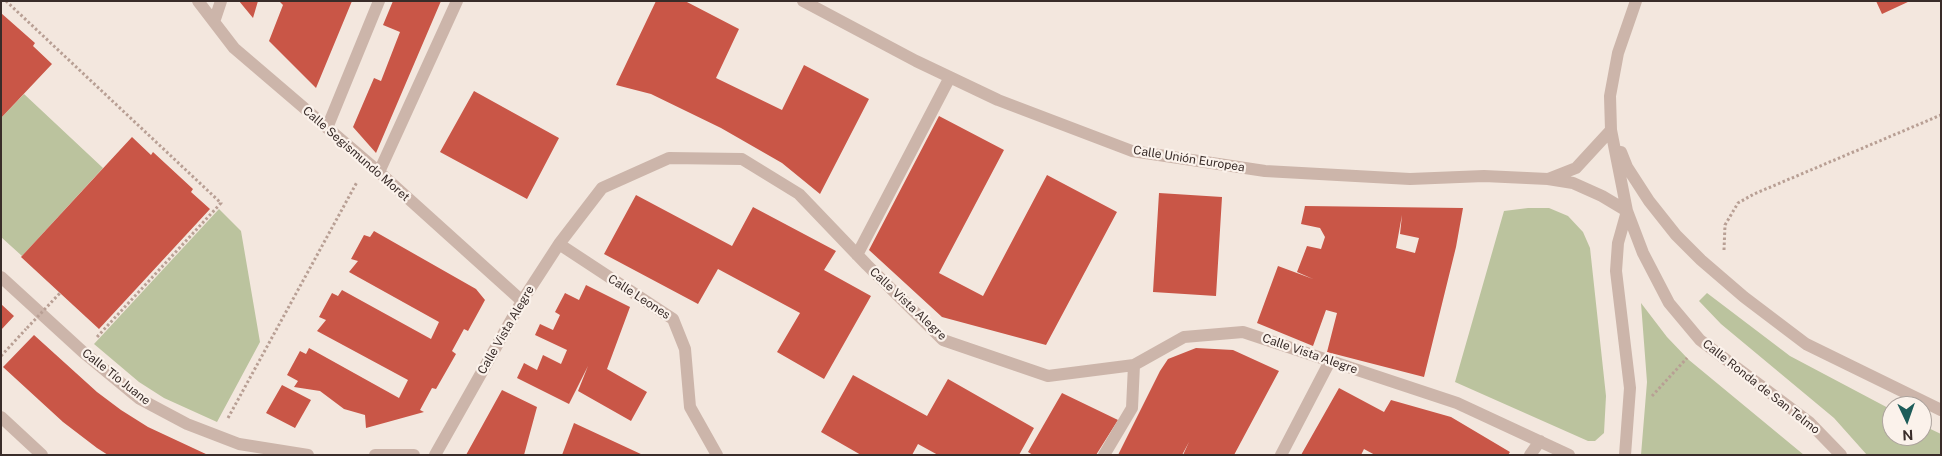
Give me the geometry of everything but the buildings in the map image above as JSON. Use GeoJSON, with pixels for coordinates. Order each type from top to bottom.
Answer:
{"type":"FeatureCollection","features":[{"type":"Feature","properties":{"kind":"street","name":"Calle Segismundo Moret"},"geometry":{"type":"LineString","coordinates":[[198,1],[234,48],[379,172],[522,301]]}},
{"type":"Feature","properties":{"kind":"street"},"geometry":{"type":"LineString","coordinates":[[214,22],[221,1]]}},
{"type":"Feature","properties":{"kind":"street"},"geometry":{"type":"LineString","coordinates":[[327,128],[379,1]]}},
{"type":"Feature","properties":{"kind":"street"},"geometry":{"type":"LineString","coordinates":[[379,172],[457,1]]}},
{"type":"Feature","properties":{"kind":"street","name":"Calle Unión Europea"},"geometry":{"type":"LineString","coordinates":[[803,1],[998,100],[1132,151],[1265,171],[1410,179],[1484,176],[1548,179],[1573,183],[1602,196],[1627,211]]}},
{"type":"Feature","properties":{"kind":"street","name":"Calle Ronda de San Telmo"},"geometry":{"type":"LineString","coordinates":[[1636,1],[1618,54],[1610,96],[1611,130],[1627,211],[1643,253],[1670,303],[1700,340],[1809,422],[1842,455]]}},
{"type":"Feature","properties":{"kind":"street"},"geometry":{"type":"LineString","coordinates":[[857,255],[950,77]]}},
{"type":"Feature","properties":{"kind":"street"},"geometry":{"type":"LineString","coordinates":[[1611,130],[1628,167],[1649,202],[1676,234],[1711,269],[1744,297],[1806,344],[1941,410]]}},
{"type":"Feature","properties":{"kind":"street","name":"Calle Unión Europea"},"geometry":{"type":"LineString","coordinates":[[1548,179],[1576,168],[1611,130]]}},
{"type":"Feature","properties":{"kind":"street","name":"Calle Vista Alegre"},"geometry":{"type":"LineString","coordinates":[[435,455],[522,301],[559,244],[602,188],[669,158],[742,159],[800,194],[857,255],[943,340],[1048,376],[1134,365],[1184,337],[1243,332],[1458,403],[1569,455]]}},
{"type":"Feature","properties":{"kind":"street","name":"Calle Ronda de San Telmo"},"geometry":{"type":"LineString","coordinates":[[1625,455],[1630,388],[1616,271],[1618,244],[1627,211]]}},
{"type":"Feature","properties":{"kind":"street","name":"Calle Leones"},"geometry":{"type":"LineString","coordinates":[[559,244],[673,318],[686,349],[690,407],[717,455]]}},
{"type":"Feature","properties":{"kind":"street","name":"Calle Tío Juane"},"geometry":{"type":"LineString","coordinates":[[1,277],[83,352],[140,399],[187,424],[239,444],[308,455]]}},
{"type":"Feature","properties":{"kind":"street"},"geometry":{"type":"LineString","coordinates":[[1281,455],[1330,361]]}},
{"type":"Feature","properties":{"kind":"street"},"geometry":{"type":"LineString","coordinates":[[1104,455],[1132,408],[1134,365]]}},
{"type":"Feature","properties":{"kind":"street"},"geometry":{"type":"LineString","coordinates":[[1,417],[42,455]]}},
{"type":"Feature","properties":{"kind":"street"},"geometry":{"type":"LineString","coordinates":[[1530,455],[1540,442]]}},
{"type":"Feature","properties":{"kind":"street"},"geometry":{"type":"LineString","coordinates":[[375,455],[414,455]]}},
{"type":"Feature","properties":{"kind":"path"},"geometry":{"type":"LineString","coordinates":[[6,1],[221,203],[83,352]]}},
{"type":"Feature","properties":{"kind":"path"},"geometry":{"type":"LineString","coordinates":[[1711,269],[1724,254],[1725,224],[1738,203],[1754,194],[1941,115]]}},
{"type":"Feature","properties":{"kind":"path"},"geometry":{"type":"LineString","coordinates":[[219,436],[354,188]]}},
{"type":"Feature","properties":{"kind":"path"},"geometry":{"type":"LineString","coordinates":[[1,356],[60,293]]}},
{"type":"Feature","properties":{"kind":"path"},"geometry":{"type":"LineString","coordinates":[[1650,398],[1687,358]]}},
{"type":"Feature","properties":{"kind":"green space"},"geometry":{"type":"Polygon","coordinates":[[[24,94],[103,168],[22,256],[1,237],[1,118],[24,94]]]}},
{"type":"Feature","properties":{"kind":"green space"},"geometry":{"type":"Polygon","coordinates":[[[1549,208],[1568,216],[1583,232],[1590,248],[1606,396],[1604,433],[1595,441],[1588,441],[1455,382],[1504,211],[1549,208]]]}},
{"type":"Feature","properties":{"kind":"green space"},"geometry":{"type":"Polygon","coordinates":[[[219,209],[241,231],[260,342],[217,422],[164,398],[139,382],[94,344],[219,209]]]}},
{"type":"Feature","properties":{"kind":"green space"},"geometry":{"type":"Polygon","coordinates":[[[1707,293],[1790,356],[1882,405],[1882,446],[1932,446],[1932,430],[1941,434],[1941,455],[1867,455],[1834,418],[1721,324],[1699,301],[1707,293]]]}},
{"type":"Feature","properties":{"kind":"green space"},"geometry":{"type":"Polygon","coordinates":[[[1641,303],[1667,337],[1689,360],[1804,455],[1641,455],[1647,382],[1641,303]]]}}]}
